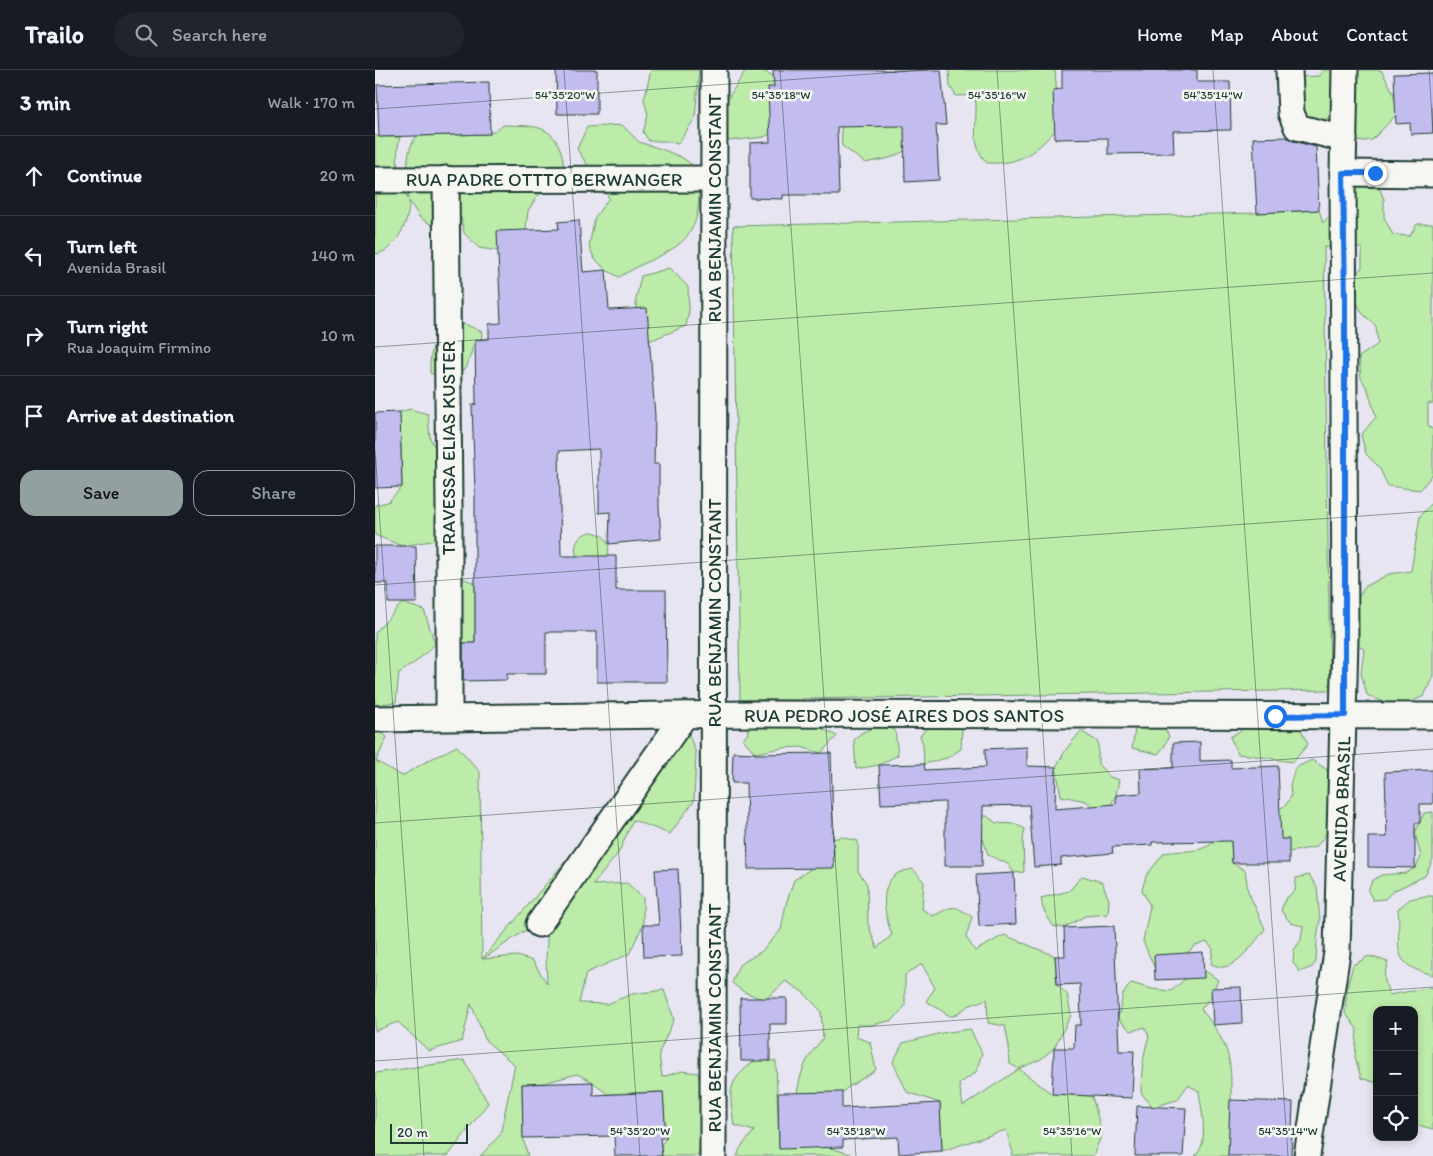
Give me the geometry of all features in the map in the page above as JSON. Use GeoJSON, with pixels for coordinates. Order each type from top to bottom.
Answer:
{"type":"FeatureCollection","features":[{"type":"Feature","properties":{"kind":"street","name":"RUA BENJAMIN CONSTANT"},"geometry":{"type":"LineString","coordinates":[[713,1156],[714,70]]}},
{"type":"Feature","properties":{"kind":"street"},"geometry":{"type":"LineString","coordinates":[[1289,70],[1291,113],[1297,127],[1344,139]]}},
{"type":"Feature","properties":{"kind":"street","name":"AVENIDA BRASIL"},"geometry":{"type":"LineString","coordinates":[[1307,1156],[1337,952],[1345,715],[1345,301],[1343,173],[1345,70]]}},
{"type":"Feature","properties":{"kind":"street"},"geometry":{"type":"LineString","coordinates":[[1343,173],[1433,174]]}},
{"type":"Feature","properties":{"kind":"street","name":"RUA PADRE OTTTO BERWANGER"},"geometry":{"type":"LineString","coordinates":[[375,180],[713,178]]}},
{"type":"Feature","properties":{"kind":"street","name":"TRAVESSA ELIAS KUSTER"},"geometry":{"type":"LineString","coordinates":[[446,179],[449,717]]}},
{"type":"Feature","properties":{"kind":"street"},"geometry":{"type":"LineString","coordinates":[[539,924],[685,715]]}},
{"type":"Feature","properties":{"kind":"street","name":"RUA PEDRO JOSÉ AIRES DOS SANTOS"},"geometry":{"type":"LineString","coordinates":[[375,719],[685,715],[1433,716]]}},
{"type":"Feature","properties":{"kind":"green space"},"geometry":{"type":"Polygon","coordinates":[[[651,70],[699,70],[695,118],[678,144],[667,141],[649,141],[643,132],[648,115],[644,100],[651,70]]]}},
{"type":"Feature","properties":{"kind":"green space"},"geometry":{"type":"Polygon","coordinates":[[[760,70],[772,75],[780,83],[776,131],[764,137],[729,141],[719,128],[724,105],[745,71],[760,70]]]}},
{"type":"Feature","properties":{"kind":"green space"},"geometry":{"type":"Polygon","coordinates":[[[949,70],[1055,70],[1057,97],[1065,121],[1039,146],[1023,157],[1001,163],[987,163],[981,155],[976,139],[975,95],[956,96],[950,86],[949,70]]]}},
{"type":"Feature","properties":{"kind":"green space"},"geometry":{"type":"Polygon","coordinates":[[[1322,70],[1381,70],[1393,92],[1398,113],[1372,140],[1355,142],[1337,129],[1328,118],[1310,127],[1287,94],[1296,77],[1319,76],[1322,70]]]}},
{"type":"Feature","properties":{"kind":"green space"},"geometry":{"type":"Polygon","coordinates":[[[913,102],[911,148],[890,158],[865,163],[842,146],[841,121],[913,102]]]}},
{"type":"Feature","properties":{"kind":"green space"},"geometry":{"type":"Polygon","coordinates":[[[504,125],[534,127],[550,134],[559,146],[564,168],[563,183],[537,196],[528,211],[526,229],[513,253],[479,248],[464,233],[461,217],[446,217],[434,226],[420,218],[409,201],[409,210],[397,239],[387,249],[375,254],[375,135],[379,137],[400,137],[397,153],[398,169],[408,199],[408,158],[412,143],[417,136],[489,134],[504,125]]]}},
{"type":"Feature","properties":{"kind":"green space"},"geometry":{"type":"Polygon","coordinates":[[[622,125],[639,142],[683,158],[697,169],[699,199],[696,220],[692,229],[681,243],[619,277],[606,270],[594,258],[589,246],[595,217],[609,198],[577,149],[587,127],[622,125]]]}},
{"type":"Feature","properties":{"kind":"green space"},"geometry":{"type":"Polygon","coordinates":[[[1344,178],[1375,178],[1384,199],[1384,217],[1393,235],[1410,236],[1417,224],[1433,224],[1433,404],[1428,403],[1428,425],[1433,430],[1433,474],[1420,490],[1388,486],[1379,467],[1366,454],[1361,435],[1376,417],[1368,390],[1361,378],[1359,357],[1378,344],[1376,326],[1362,313],[1349,286],[1362,267],[1362,248],[1324,247],[1330,690],[802,699],[817,726],[837,736],[821,753],[801,747],[755,753],[743,739],[748,733],[746,714],[799,700],[740,700],[733,226],[1319,210],[1323,223],[1344,199],[1344,178]]]}},
{"type":"Feature","properties":{"kind":"green space"},"geometry":{"type":"Polygon","coordinates":[[[670,268],[688,287],[689,311],[686,326],[649,341],[636,323],[636,299],[641,276],[670,268]]]}},
{"type":"Feature","properties":{"kind":"green space"},"geometry":{"type":"Polygon","coordinates":[[[465,324],[482,332],[481,340],[475,341],[466,369],[447,378],[430,373],[431,353],[438,335],[449,327],[465,324]]]}},
{"type":"Feature","properties":{"kind":"green space"},"geometry":{"type":"Polygon","coordinates":[[[410,409],[428,414],[430,438],[447,469],[448,538],[402,546],[375,535],[375,505],[388,502],[402,487],[401,444],[390,435],[400,412],[410,409]]]}},
{"type":"Feature","properties":{"kind":"green space"},"geometry":{"type":"Polygon","coordinates":[[[1433,502],[1433,676],[1424,696],[1398,708],[1367,695],[1361,673],[1364,649],[1350,640],[1350,609],[1366,586],[1389,574],[1411,571],[1420,516],[1433,502]]]}},
{"type":"Feature","properties":{"kind":"green space"},"geometry":{"type":"Polygon","coordinates":[[[590,532],[604,537],[607,541],[609,549],[606,559],[577,558],[577,542],[582,536],[590,532]]]}},
{"type":"Feature","properties":{"kind":"green space"},"geometry":{"type":"Polygon","coordinates":[[[462,578],[475,583],[475,643],[459,643],[448,583],[462,578]]]}},
{"type":"Feature","properties":{"kind":"green space"},"geometry":{"type":"Polygon","coordinates":[[[402,603],[424,610],[435,644],[417,661],[399,673],[396,702],[375,705],[375,633],[402,603]]]}},
{"type":"Feature","properties":{"kind":"green space"},"geometry":{"type":"Polygon","coordinates":[[[934,719],[962,727],[961,749],[947,758],[924,764],[923,744],[920,736],[934,719]]]}},
{"type":"Feature","properties":{"kind":"green space"},"geometry":{"type":"Polygon","coordinates":[[[1136,723],[1163,726],[1169,736],[1158,754],[1132,748],[1136,723]]]}},
{"type":"Feature","properties":{"kind":"green space"},"geometry":{"type":"Polygon","coordinates":[[[1298,724],[1308,744],[1293,762],[1238,754],[1230,737],[1246,727],[1298,724]]]}},
{"type":"Feature","properties":{"kind":"green space"},"geometry":{"type":"Polygon","coordinates":[[[880,725],[895,730],[898,755],[879,765],[856,769],[854,740],[861,733],[880,725]]]}},
{"type":"Feature","properties":{"kind":"green space"},"geometry":{"type":"Polygon","coordinates":[[[375,730],[387,737],[376,761],[402,776],[457,746],[480,772],[482,959],[635,780],[688,732],[696,753],[694,801],[670,834],[633,820],[619,852],[593,885],[627,883],[643,898],[643,925],[629,954],[586,973],[579,1003],[607,1004],[632,994],[664,990],[674,1019],[659,1053],[662,1077],[682,1071],[698,1073],[704,1121],[698,1156],[662,1156],[661,1145],[666,1138],[663,1092],[607,1094],[593,1082],[577,1074],[544,1083],[522,1084],[523,1138],[528,1156],[480,1156],[500,1135],[515,1065],[486,1041],[471,1004],[462,1041],[429,1051],[398,1022],[375,1031],[375,730]],[[549,914],[483,959],[517,956],[533,961],[547,984],[546,958],[549,914]]]}},
{"type":"Feature","properties":{"kind":"green space"},"geometry":{"type":"Polygon","coordinates":[[[1081,731],[1098,742],[1098,764],[1110,777],[1119,780],[1116,795],[1105,816],[1086,801],[1061,796],[1056,767],[1067,748],[1081,731]]]}},
{"type":"Feature","properties":{"kind":"green space"},"geometry":{"type":"Polygon","coordinates":[[[1312,760],[1326,769],[1338,796],[1335,823],[1316,847],[1289,852],[1273,849],[1270,814],[1286,805],[1291,796],[1290,785],[1295,768],[1312,760]]]}},
{"type":"Feature","properties":{"kind":"green space"},"geometry":{"type":"Polygon","coordinates":[[[1433,812],[1433,859],[1425,876],[1393,891],[1385,899],[1373,900],[1368,891],[1372,881],[1381,875],[1406,873],[1415,868],[1421,857],[1415,833],[1424,813],[1433,812]]]}},
{"type":"Feature","properties":{"kind":"green space"},"geometry":{"type":"Polygon","coordinates":[[[976,816],[987,816],[996,823],[1015,824],[1025,829],[1023,840],[1024,872],[1014,873],[1008,864],[988,855],[976,816]]]}},
{"type":"Feature","properties":{"kind":"green space"},"geometry":{"type":"Polygon","coordinates":[[[842,837],[858,841],[858,871],[867,884],[868,924],[877,948],[892,935],[885,910],[887,886],[898,873],[913,869],[924,882],[922,909],[933,916],[949,908],[956,908],[972,917],[966,937],[975,951],[1004,935],[1055,956],[1057,985],[1067,994],[1071,1015],[1054,1048],[1041,1059],[1019,1069],[1010,1064],[1005,1026],[988,1023],[987,999],[968,1006],[954,1016],[950,1016],[926,1001],[935,988],[922,964],[905,975],[905,1006],[893,1020],[872,1025],[857,1025],[856,1037],[870,1042],[876,1070],[847,1088],[831,1102],[809,1099],[797,1093],[806,1063],[823,1038],[821,1011],[804,993],[786,981],[765,1000],[744,992],[732,983],[739,965],[762,951],[781,930],[786,904],[794,880],[812,868],[821,841],[842,837]]]}},
{"type":"Feature","properties":{"kind":"green space"},"geometry":{"type":"Polygon","coordinates":[[[1219,839],[1231,839],[1232,863],[1245,870],[1248,891],[1265,929],[1240,958],[1228,966],[1221,967],[1211,964],[1213,949],[1207,942],[1195,946],[1187,953],[1155,969],[1143,941],[1150,906],[1142,890],[1146,876],[1164,853],[1199,849],[1219,839]]]}},
{"type":"Feature","properties":{"kind":"green space"},"geometry":{"type":"Polygon","coordinates":[[[1309,875],[1317,887],[1320,920],[1316,962],[1312,967],[1300,972],[1293,963],[1294,950],[1301,940],[1303,926],[1291,923],[1281,911],[1285,899],[1295,891],[1296,878],[1309,875]]]}},
{"type":"Feature","properties":{"kind":"green space"},"geometry":{"type":"Polygon","coordinates":[[[1082,876],[1102,882],[1109,900],[1108,914],[1085,916],[1064,928],[1053,926],[1043,909],[1041,898],[1069,891],[1082,876]]]}},
{"type":"Feature","properties":{"kind":"green space"},"geometry":{"type":"Polygon","coordinates":[[[1433,896],[1433,975],[1408,965],[1402,959],[1398,943],[1398,909],[1410,899],[1433,896]]]}},
{"type":"Feature","properties":{"kind":"green space"},"geometry":{"type":"Polygon","coordinates":[[[1369,956],[1388,962],[1384,977],[1389,995],[1433,987],[1433,1129],[1418,1125],[1418,1006],[1373,1006],[1373,1082],[1361,1078],[1355,1057],[1357,1029],[1345,1013],[1347,988],[1353,965],[1369,956]]]}},
{"type":"Feature","properties":{"kind":"green space"},"geometry":{"type":"Polygon","coordinates":[[[1204,970],[1218,980],[1211,997],[1201,1009],[1222,1040],[1227,1052],[1231,1074],[1228,1156],[1195,1156],[1200,1150],[1203,1134],[1203,1116],[1199,1091],[1188,1085],[1177,1100],[1153,1107],[1141,1093],[1141,1078],[1149,1036],[1145,1027],[1131,1031],[1118,1019],[1123,994],[1131,983],[1152,989],[1171,991],[1185,979],[1204,970]]]}},
{"type":"Feature","properties":{"kind":"green space"},"geometry":{"type":"Polygon","coordinates":[[[970,1029],[982,1053],[976,1072],[959,1084],[963,1106],[1019,1069],[1052,1094],[1092,1096],[1102,1134],[1093,1156],[1012,1156],[1013,1153],[1006,1130],[942,1151],[940,1103],[907,1092],[893,1062],[903,1043],[942,1033],[970,1029]]]}},
{"type":"Feature","properties":{"kind":"green space"},"geometry":{"type":"Polygon","coordinates":[[[757,1059],[776,1061],[779,1148],[804,1133],[831,1148],[850,1154],[850,1156],[737,1156],[741,1147],[754,1131],[734,1125],[731,1102],[732,1087],[740,1074],[757,1059]]]}},
{"type":"Feature","properties":{"kind":"green space"},"geometry":{"type":"Polygon","coordinates":[[[464,1060],[488,1103],[448,1156],[375,1156],[375,1073],[464,1060]]]}},
{"type":"Feature","properties":{"kind":"building"},"geometry":{"type":"Polygon","coordinates":[[[556,70],[597,70],[597,114],[557,114],[556,70]]]}},
{"type":"Feature","properties":{"kind":"building"},"geometry":{"type":"Polygon","coordinates":[[[773,70],[941,70],[946,125],[936,125],[939,180],[905,182],[904,126],[837,127],[839,195],[783,195],[783,199],[750,198],[750,143],[770,142],[768,87],[774,87],[773,70]]]}},
{"type":"Feature","properties":{"kind":"building"},"geometry":{"type":"Polygon","coordinates":[[[1062,70],[1197,70],[1197,82],[1230,82],[1231,130],[1173,131],[1174,153],[1108,154],[1108,138],[1055,139],[1053,90],[1062,89],[1062,70]]]}},
{"type":"Feature","properties":{"kind":"building"},"geometry":{"type":"Polygon","coordinates":[[[1433,73],[1433,133],[1411,134],[1410,123],[1396,124],[1394,74],[1433,73]]]}},
{"type":"Feature","properties":{"kind":"building"},"geometry":{"type":"Polygon","coordinates":[[[489,82],[490,134],[379,137],[377,85],[489,82]]]}},
{"type":"Feature","properties":{"kind":"building"},"geometry":{"type":"Polygon","coordinates":[[[1287,137],[1293,141],[1316,147],[1319,210],[1257,213],[1253,138],[1287,137]]]}},
{"type":"Feature","properties":{"kind":"building"},"geometry":{"type":"Polygon","coordinates":[[[579,220],[583,272],[606,270],[609,310],[647,308],[655,416],[654,464],[659,464],[661,539],[609,544],[610,512],[599,513],[599,449],[559,451],[561,556],[616,556],[616,590],[666,590],[667,682],[597,682],[597,632],[546,632],[546,674],[507,674],[507,680],[463,681],[463,643],[475,643],[475,491],[472,405],[476,404],[475,340],[489,339],[489,324],[501,323],[497,231],[559,229],[558,222],[579,220]]]}},
{"type":"Feature","properties":{"kind":"building"},"geometry":{"type":"Polygon","coordinates":[[[400,412],[402,487],[375,488],[375,413],[400,412]]]}},
{"type":"Feature","properties":{"kind":"building"},"geometry":{"type":"Polygon","coordinates":[[[375,546],[416,546],[417,603],[388,603],[388,583],[375,583],[375,546]]]}},
{"type":"Feature","properties":{"kind":"building"},"geometry":{"type":"Polygon","coordinates":[[[1200,742],[1200,761],[1231,760],[1231,768],[1278,766],[1281,839],[1289,839],[1289,863],[1232,863],[1231,841],[1152,842],[1152,845],[1112,847],[1113,853],[1061,858],[1061,865],[1034,867],[1029,805],[983,806],[982,866],[945,866],[945,802],[881,804],[879,765],[924,764],[925,770],[986,767],[985,749],[1027,747],[1027,766],[1056,767],[1055,809],[1116,804],[1116,795],[1141,793],[1140,769],[1173,768],[1173,743],[1200,742]]]}},
{"type":"Feature","properties":{"kind":"building"},"geometry":{"type":"Polygon","coordinates":[[[733,752],[755,754],[831,753],[834,868],[748,869],[746,783],[732,783],[733,752]]]}},
{"type":"Feature","properties":{"kind":"building"},"geometry":{"type":"Polygon","coordinates":[[[1433,770],[1433,804],[1420,804],[1420,823],[1415,823],[1415,868],[1368,867],[1368,837],[1387,837],[1385,772],[1433,770]]]}},
{"type":"Feature","properties":{"kind":"building"},"geometry":{"type":"Polygon","coordinates":[[[678,869],[682,956],[644,957],[643,925],[659,925],[655,870],[678,869]]]}},
{"type":"Feature","properties":{"kind":"building"},"geometry":{"type":"Polygon","coordinates":[[[1014,873],[1016,924],[979,926],[976,875],[1014,873]]]}},
{"type":"Feature","properties":{"kind":"building"},"geometry":{"type":"Polygon","coordinates":[[[1114,926],[1119,1051],[1134,1051],[1132,1098],[1052,1094],[1054,1048],[1074,1048],[1075,1025],[1081,1025],[1080,984],[1057,985],[1055,956],[1065,956],[1064,928],[1114,926]]]}},
{"type":"Feature","properties":{"kind":"building"},"geometry":{"type":"Polygon","coordinates":[[[1203,952],[1204,978],[1155,980],[1154,955],[1203,952]]]}},
{"type":"Feature","properties":{"kind":"building"},"geometry":{"type":"Polygon","coordinates":[[[1241,987],[1242,1023],[1213,1025],[1211,988],[1241,987]]]}},
{"type":"Feature","properties":{"kind":"building"},"geometry":{"type":"Polygon","coordinates":[[[740,998],[787,998],[787,1024],[770,1024],[770,1061],[741,1061],[740,998]]]}},
{"type":"Feature","properties":{"kind":"building"},"geometry":{"type":"Polygon","coordinates":[[[593,1082],[593,1095],[663,1092],[666,1138],[660,1138],[662,1156],[615,1156],[614,1136],[523,1138],[522,1084],[593,1082]]]}},
{"type":"Feature","properties":{"kind":"building"},"geometry":{"type":"Polygon","coordinates":[[[842,1092],[842,1108],[940,1103],[942,1151],[899,1154],[898,1137],[843,1140],[843,1147],[779,1149],[778,1093],[842,1092]]]}},
{"type":"Feature","properties":{"kind":"building"},"geometry":{"type":"Polygon","coordinates":[[[1230,1100],[1293,1102],[1291,1156],[1228,1156],[1230,1100]]]}},
{"type":"Feature","properties":{"kind":"building"},"geometry":{"type":"Polygon","coordinates":[[[1137,1106],[1186,1108],[1183,1156],[1135,1156],[1137,1106]]]}},
{"type":"Feature","properties":{"kind":"route"},"geometry":{"type":"LineString","coordinates":[[1275,716],[1345,715],[1345,301],[1343,173],[1375,173]]}}]}
